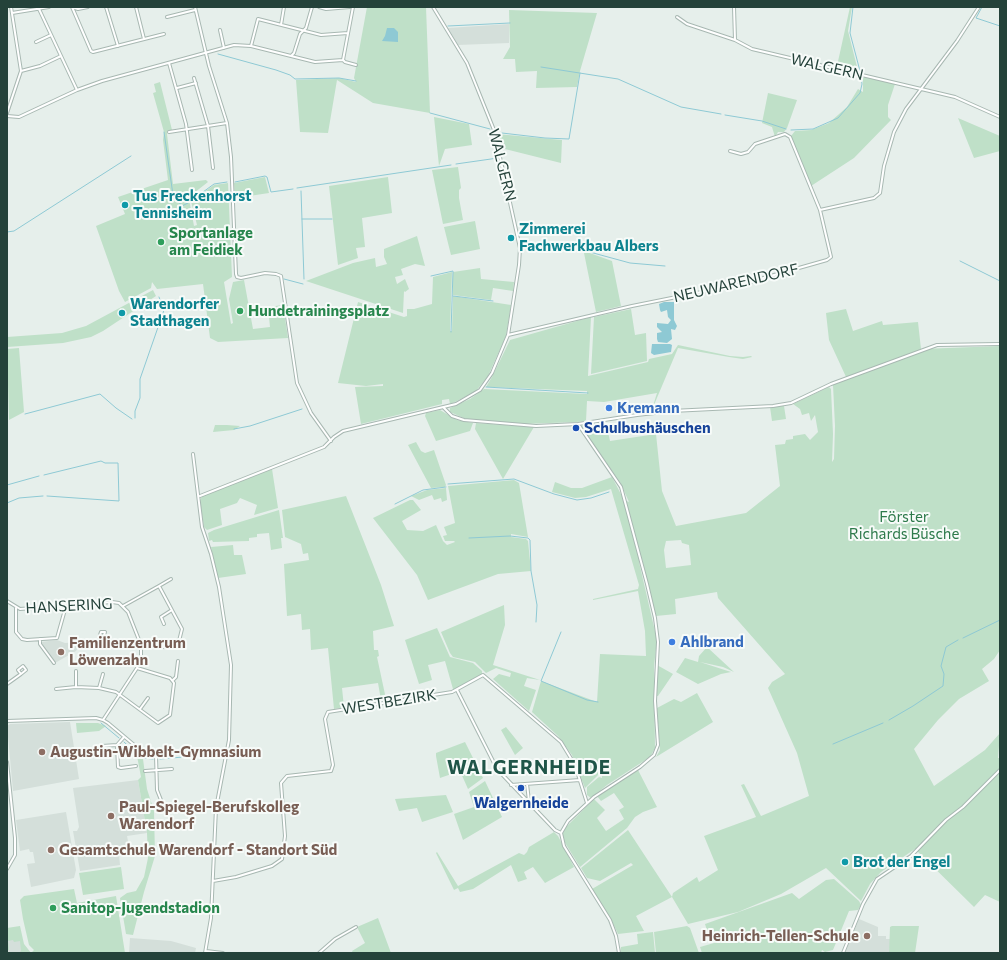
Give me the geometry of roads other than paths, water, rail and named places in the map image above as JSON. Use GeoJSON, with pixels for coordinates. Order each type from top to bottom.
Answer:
{"type":"FeatureCollection","features":[{"type":"Feature","properties":{"kind":"street"},"geometry":{"type":"LineString","coordinates":[[7,113],[21,71],[11,7]]}},
{"type":"Feature","properties":{"kind":"street"},"geometry":{"type":"LineString","coordinates":[[12,14],[49,7]]}},
{"type":"Feature","properties":{"kind":"street"},"geometry":{"type":"LineString","coordinates":[[72,7],[78,9],[88,7]]}},
{"type":"Feature","properties":{"kind":"street"},"geometry":{"type":"LineString","coordinates":[[72,7],[91,51],[118,46],[164,34]]}},
{"type":"Feature","properties":{"kind":"street"},"geometry":{"type":"LineString","coordinates":[[106,7],[118,46]]}},
{"type":"Feature","properties":{"kind":"street"},"geometry":{"type":"LineString","coordinates":[[136,7],[144,39]]}},
{"type":"Feature","properties":{"kind":"street"},"geometry":{"type":"LineString","coordinates":[[281,25],[284,7]]}},
{"type":"Feature","properties":{"kind":"street"},"geometry":{"type":"LineString","coordinates":[[291,56],[294,53],[300,34],[306,28],[312,7]]}},
{"type":"Feature","properties":{"kind":"street"},"geometry":{"type":"LineString","coordinates":[[318,7],[326,9],[352,7],[343,60]]}},
{"type":"Feature","properties":{"kind":"street","name":"WALGERN"},"geometry":{"type":"LineString","coordinates":[[433,7],[469,66],[494,130],[508,188],[520,251],[508,335]]}},
{"type":"Feature","properties":{"kind":"street"},"geometry":{"type":"LineString","coordinates":[[734,7],[734,40]]}},
{"type":"Feature","properties":{"kind":"street"},"geometry":{"type":"LineString","coordinates":[[730,151],[741,154],[748,152],[756,144],[787,134],[790,137],[820,210],[874,198],[880,193],[884,166],[894,132],[906,109],[961,36],[979,7]]}},
{"type":"Feature","properties":{"kind":"street"},"geometry":{"type":"LineString","coordinates":[[167,17],[195,8],[206,54],[227,123],[231,151],[236,274],[237,277],[241,278],[265,273],[281,276],[297,383],[311,413],[331,441]]}},
{"type":"Feature","properties":{"kind":"street"},"geometry":{"type":"LineString","coordinates":[[38,9],[77,90]]}},
{"type":"Feature","properties":{"kind":"street","name":"WALGERN"},"geometry":{"type":"LineString","coordinates":[[677,16],[687,24],[734,40],[752,49],[955,97],[1000,117]]}},
{"type":"Feature","properties":{"kind":"street"},"geometry":{"type":"LineString","coordinates":[[251,46],[258,19],[321,35],[348,33]]}},
{"type":"Feature","properties":{"kind":"street"},"geometry":{"type":"LineString","coordinates":[[220,30],[224,48]]}},
{"type":"Feature","properties":{"kind":"street"},"geometry":{"type":"LineString","coordinates":[[36,42],[51,35]]}},
{"type":"Feature","properties":{"kind":"street"},"geometry":{"type":"LineString","coordinates":[[7,116],[19,117],[77,90],[102,81],[206,54],[234,45],[251,46],[315,62],[343,60],[345,62],[356,64]]}},
{"type":"Feature","properties":{"kind":"street"},"geometry":{"type":"LineString","coordinates":[[21,71],[27,71],[61,56]]}},
{"type":"Feature","properties":{"kind":"street"},"geometry":{"type":"LineString","coordinates":[[169,63],[177,88],[186,129],[192,170]]}},
{"type":"Feature","properties":{"kind":"street"},"geometry":{"type":"LineString","coordinates":[[194,78],[208,126],[213,168]]}},
{"type":"Feature","properties":{"kind":"street"},"geometry":{"type":"LineString","coordinates":[[177,88],[196,84]]}},
{"type":"Feature","properties":{"kind":"street"},"geometry":{"type":"LineString","coordinates":[[169,132],[227,123]]}},
{"type":"Feature","properties":{"kind":"street","name":"NEUWARENDORF"},"geometry":{"type":"LineString","coordinates":[[508,335],[632,306],[731,287],[827,260],[832,254],[820,210]]}},
{"type":"Feature","properties":{"kind":"street"},"geometry":{"type":"LineString","coordinates":[[200,496],[324,447],[344,431],[430,409],[444,408],[469,398],[484,386],[492,373],[508,335]]}},
{"type":"Feature","properties":{"kind":"street"},"geometry":{"type":"LineString","coordinates":[[444,408],[452,416],[464,420],[536,426],[578,424],[637,414],[774,406],[792,403],[831,384],[937,345],[1000,344]]}},
{"type":"Feature","properties":{"kind":"street"},"geometry":{"type":"LineString","coordinates":[[578,424],[616,479],[624,498],[655,618],[658,642],[655,686],[658,745],[656,750],[651,759],[587,803],[568,821],[561,833],[561,838],[567,851],[610,920],[615,932],[619,953]]}},
{"type":"Feature","properties":{"kind":"street"},"geometry":{"type":"LineString","coordinates":[[193,454],[197,493],[200,496]]}},
{"type":"Feature","properties":{"kind":"street"},"geometry":{"type":"LineString","coordinates":[[200,496],[198,502],[202,527],[215,569],[230,657],[229,740],[216,802],[213,881],[209,934],[206,952],[223,953]]}},
{"type":"Feature","properties":{"kind":"street"},"geometry":{"type":"LineString","coordinates":[[123,606],[171,579]]}},
{"type":"Feature","properties":{"kind":"street"},"geometry":{"type":"LineString","coordinates":[[103,639],[166,647],[179,641],[182,629],[159,586]]}},
{"type":"Feature","properties":{"kind":"street","name":"HANSERING"},"geometry":{"type":"LineString","coordinates":[[7,601],[16,608],[112,602],[119,603],[128,612],[141,645],[141,656],[137,668],[103,720]]}},
{"type":"Feature","properties":{"kind":"street"},"geometry":{"type":"LineString","coordinates":[[16,608],[16,632],[22,639],[58,638],[66,605]]}},
{"type":"Feature","properties":{"kind":"street"},"geometry":{"type":"LineString","coordinates":[[164,624],[161,616],[172,610]]}},
{"type":"Feature","properties":{"kind":"street"},"geometry":{"type":"LineString","coordinates":[[40,639],[40,644],[54,664]]}},
{"type":"Feature","properties":{"kind":"street"},"geometry":{"type":"LineString","coordinates":[[56,689],[76,687],[100,688],[120,693],[158,723],[170,715],[174,683],[173,680],[176,677],[178,661]]}},
{"type":"Feature","properties":{"kind":"street"},"geometry":{"type":"LineString","coordinates":[[137,668],[173,680]]}},
{"type":"Feature","properties":{"kind":"street"},"geometry":{"type":"LineString","coordinates":[[76,671],[76,687]]}},
{"type":"Feature","properties":{"kind":"street"},"geometry":{"type":"LineString","coordinates":[[7,684],[21,674]]}},
{"type":"Feature","properties":{"kind":"street"},"geometry":{"type":"LineString","coordinates":[[100,688],[103,674]]}},
{"type":"Feature","properties":{"kind":"street"},"geometry":{"type":"LineString","coordinates":[[561,833],[554,830],[497,769],[457,690],[485,675],[561,742],[576,765],[587,803]]}},
{"type":"Feature","properties":{"kind":"street","name":"WESTBEZIRK"},"geometry":{"type":"LineString","coordinates":[[213,881],[236,877],[272,866],[282,859],[285,836],[281,783],[287,776],[326,772],[333,769],[325,719],[326,714],[331,711],[457,690]]}},
{"type":"Feature","properties":{"kind":"street"},"geometry":{"type":"LineString","coordinates":[[140,709],[148,698]]}},
{"type":"Feature","properties":{"kind":"street"},"geometry":{"type":"LineString","coordinates":[[7,721],[88,718],[103,720],[145,754],[156,755],[193,752],[226,754]]}},
{"type":"Feature","properties":{"kind":"street"},"geometry":{"type":"LineString","coordinates":[[124,737],[117,745],[118,767],[136,766]]}},
{"type":"Feature","properties":{"kind":"street"},"geometry":{"type":"LineString","coordinates":[[102,746],[117,745]]}},
{"type":"Feature","properties":{"kind":"street"},"geometry":{"type":"LineString","coordinates":[[156,755],[157,790],[161,800]]}},
{"type":"Feature","properties":{"kind":"street"},"geometry":{"type":"LineString","coordinates":[[7,762],[15,838],[15,855],[7,869]]}},
{"type":"Feature","properties":{"kind":"street"},"geometry":{"type":"LineString","coordinates":[[145,771],[172,769]]}},
{"type":"Feature","properties":{"kind":"street"},"geometry":{"type":"LineString","coordinates":[[843,953],[863,904],[877,879],[912,856],[946,820],[963,806],[1000,770]]}},
{"type":"Feature","properties":{"kind":"street"},"geometry":{"type":"LineString","coordinates":[[511,785],[580,780]]}},
{"type":"Feature","properties":{"kind":"street"},"geometry":{"type":"LineString","coordinates":[[527,784],[529,802]]}},
{"type":"Feature","properties":{"kind":"street"},"geometry":{"type":"LineString","coordinates":[[320,953],[335,939],[356,927]]}},
{"type":"Feature","properties":{"kind":"water"},"geometry":{"type":"Polygon","coordinates":[[[387,28],[394,28],[398,32],[398,42],[382,41],[387,28]]]}},
{"type":"Feature","properties":{"kind":"water"},"geometry":{"type":"Polygon","coordinates":[[[664,302],[674,302],[674,320],[677,326],[675,330],[671,329],[672,339],[667,343],[658,342],[657,339],[657,333],[662,332],[657,327],[657,323],[668,324],[671,320],[668,317],[667,310],[661,312],[660,310],[659,304],[664,302]]]}},
{"type":"Feature","properties":{"kind":"water"},"geometry":{"type":"Polygon","coordinates":[[[652,344],[670,344],[672,345],[671,352],[654,355],[651,353],[652,344]]]}},
{"type":"Feature","properties":{"kind":"waterway"},"geometry":{"type":"LineString","coordinates":[[853,7],[850,33],[860,71]]}},
{"type":"Feature","properties":{"kind":"waterway"},"geometry":{"type":"LineString","coordinates":[[982,7],[976,18],[1000,26]]}},
{"type":"Feature","properties":{"kind":"waterway"},"geometry":{"type":"LineString","coordinates":[[448,26],[510,23]]}},
{"type":"Feature","properties":{"kind":"waterway"},"geometry":{"type":"LineString","coordinates":[[218,54],[276,70],[290,75],[295,79],[339,78],[356,81]]}},
{"type":"Feature","properties":{"kind":"waterway"},"geometry":{"type":"LineString","coordinates":[[541,67],[618,79],[681,107],[721,114]]}},
{"type":"Feature","properties":{"kind":"waterway"},"geometry":{"type":"LineString","coordinates":[[502,133],[569,139],[580,73]]}},
{"type":"Feature","properties":{"kind":"waterway"},"geometry":{"type":"LineString","coordinates":[[791,130],[813,129],[838,118],[860,93],[862,84],[861,76]]}},
{"type":"Feature","properties":{"kind":"waterway"},"geometry":{"type":"LineString","coordinates":[[430,113],[490,129]]}},
{"type":"Feature","properties":{"kind":"waterway"},"geometry":{"type":"LineString","coordinates":[[725,115],[762,121],[786,129]]}},
{"type":"Feature","properties":{"kind":"waterway"},"geometry":{"type":"LineString","coordinates":[[164,132],[173,195],[182,206],[188,203]]}},
{"type":"Feature","properties":{"kind":"waterway"},"geometry":{"type":"LineString","coordinates":[[7,232],[14,231],[131,156]]}},
{"type":"Feature","properties":{"kind":"waterway"},"geometry":{"type":"LineString","coordinates":[[456,164],[498,158]]}},
{"type":"Feature","properties":{"kind":"waterway"},"geometry":{"type":"LineString","coordinates":[[297,188],[451,165]]}},
{"type":"Feature","properties":{"kind":"waterway"},"geometry":{"type":"LineString","coordinates":[[235,182],[265,176],[267,177],[271,192],[293,189]]}},
{"type":"Feature","properties":{"kind":"waterway"},"geometry":{"type":"LineString","coordinates":[[192,200],[214,184],[227,182]]}},
{"type":"Feature","properties":{"kind":"waterway"},"geometry":{"type":"LineString","coordinates":[[301,191],[304,279]]}},
{"type":"Feature","properties":{"kind":"waterway"},"geometry":{"type":"LineString","coordinates":[[302,219],[332,219]]}},
{"type":"Feature","properties":{"kind":"waterway"},"geometry":{"type":"LineString","coordinates":[[586,251],[630,263],[665,266]]}},
{"type":"Feature","properties":{"kind":"waterway"},"geometry":{"type":"LineString","coordinates":[[960,261],[1000,281]]}},
{"type":"Feature","properties":{"kind":"waterway"},"geometry":{"type":"LineString","coordinates":[[431,276],[453,271],[451,332]]}},
{"type":"Feature","properties":{"kind":"waterway"},"geometry":{"type":"LineString","coordinates":[[284,279],[303,284]]}},
{"type":"Feature","properties":{"kind":"waterway"},"geometry":{"type":"LineString","coordinates":[[453,296],[493,301]]}},
{"type":"Feature","properties":{"kind":"waterway"},"geometry":{"type":"LineString","coordinates":[[135,418],[135,411],[140,398],[140,379],[164,310],[159,297]]}},
{"type":"Feature","properties":{"kind":"waterway"},"geometry":{"type":"LineString","coordinates":[[486,387],[588,393]]}},
{"type":"Feature","properties":{"kind":"waterway"},"geometry":{"type":"LineString","coordinates":[[25,414],[100,394],[132,419]]}},
{"type":"Feature","properties":{"kind":"waterway"},"geometry":{"type":"LineString","coordinates":[[234,429],[250,426],[302,409]]}},
{"type":"Feature","properties":{"kind":"waterway"},"geometry":{"type":"LineString","coordinates":[[44,475],[101,461],[105,463],[118,463],[119,501],[47,496]]}},
{"type":"Feature","properties":{"kind":"waterway"},"geometry":{"type":"LineString","coordinates":[[7,485],[39,476]]}},
{"type":"Feature","properties":{"kind":"waterway"},"geometry":{"type":"LineString","coordinates":[[448,484],[514,479],[554,494],[577,500],[591,498],[609,492]]}},
{"type":"Feature","properties":{"kind":"waterway"},"geometry":{"type":"LineString","coordinates":[[395,504],[423,490],[446,487]]}},
{"type":"Feature","properties":{"kind":"waterway"},"geometry":{"type":"LineString","coordinates":[[7,503],[19,498],[43,496]]}},
{"type":"Feature","properties":{"kind":"waterway"},"geometry":{"type":"LineString","coordinates":[[469,538],[510,536],[528,538],[530,540],[531,571],[537,605],[536,622]]}},
{"type":"Feature","properties":{"kind":"waterway"},"geometry":{"type":"LineString","coordinates":[[963,638],[1000,620]]}},
{"type":"Feature","properties":{"kind":"waterway"},"geometry":{"type":"LineString","coordinates":[[561,632],[541,681],[587,700],[598,702]]}},
{"type":"Feature","properties":{"kind":"waterway"},"geometry":{"type":"LineString","coordinates":[[889,720],[943,686],[944,674],[941,666],[946,647],[958,640]]}},
{"type":"Feature","properties":{"kind":"waterway"},"geometry":{"type":"LineString","coordinates":[[101,723],[119,738]]}},
{"type":"Feature","properties":{"kind":"waterway"},"geometry":{"type":"LineString","coordinates":[[833,744],[883,723]]}},
{"type":"Feature","properties":{"kind":"waterway"},"geometry":{"type":"LineString","coordinates":[[124,742],[143,758],[153,759]]}},
{"type":"Feature","properties":{"kind":"waterway"},"geometry":{"type":"LineString","coordinates":[[160,759],[195,756]]}},
{"type":"Feature","properties":{"kind":"place","name":"Tus Freckenhorst Tennisheim"},"geometry":{"type":"Point","coordinates":[125,205]}},
{"type":"Feature","properties":{"kind":"place","name":"Zimmerei Fachwerkbau Albers"},"geometry":{"type":"Point","coordinates":[511,238]}},
{"type":"Feature","properties":{"kind":"place","name":"Sportanlage am Feidiek"},"geometry":{"type":"Point","coordinates":[161,242]}},
{"type":"Feature","properties":{"kind":"place","name":"Hundetrainingsplatz"},"geometry":{"type":"Point","coordinates":[240,311]}},
{"type":"Feature","properties":{"kind":"place","name":"Warendorfer Stadthagen"},"geometry":{"type":"Point","coordinates":[122,313]}},
{"type":"Feature","properties":{"kind":"place","name":"Kremann"},"geometry":{"type":"Point","coordinates":[609,408]}},
{"type":"Feature","properties":{"kind":"place","name":"Schulbushäuschen"},"geometry":{"type":"Point","coordinates":[576,428]}},
{"type":"Feature","properties":{"kind":"place","name":"Ahlbrand"},"geometry":{"type":"Point","coordinates":[672,642]}},
{"type":"Feature","properties":{"kind":"place","name":"Familienzentrum Löwenzahn"},"geometry":{"type":"Point","coordinates":[61,652]}},
{"type":"Feature","properties":{"kind":"place","name":"Augustin-Wibbelt-Gymnasium"},"geometry":{"type":"Point","coordinates":[42,752]}},
{"type":"Feature","properties":{"kind":"place","name":"Walgernheide"},"geometry":{"type":"Point","coordinates":[521,788]}},
{"type":"Feature","properties":{"kind":"place","name":"Paul-Spiegel-Berufskolleg Warendorf"},"geometry":{"type":"Point","coordinates":[111,816]}},
{"type":"Feature","properties":{"kind":"place","name":"Gesamtschule Warendorf - Standort Süd"},"geometry":{"type":"Point","coordinates":[51,850]}},
{"type":"Feature","properties":{"kind":"place","name":"Brot der Engel"},"geometry":{"type":"Point","coordinates":[845,862]}},
{"type":"Feature","properties":{"kind":"place","name":"Sanitop-Jugendstadion"},"geometry":{"type":"Point","coordinates":[53,908]}},
{"type":"Feature","properties":{"kind":"place","name":"Heinrich-Tellen-Schule"},"geometry":{"type":"Point","coordinates":[867,936]}},
{"type":"Feature","properties":{"kind":"district","name":"WALGERNHEIDE"},"geometry":{"type":"Point","coordinates":[529,768]}},
{"type":"Feature","properties":{"kind":"park label","name":"Förster Richards Büsche"},"geometry":{"type":"Point","coordinates":[904,526]}}]}
